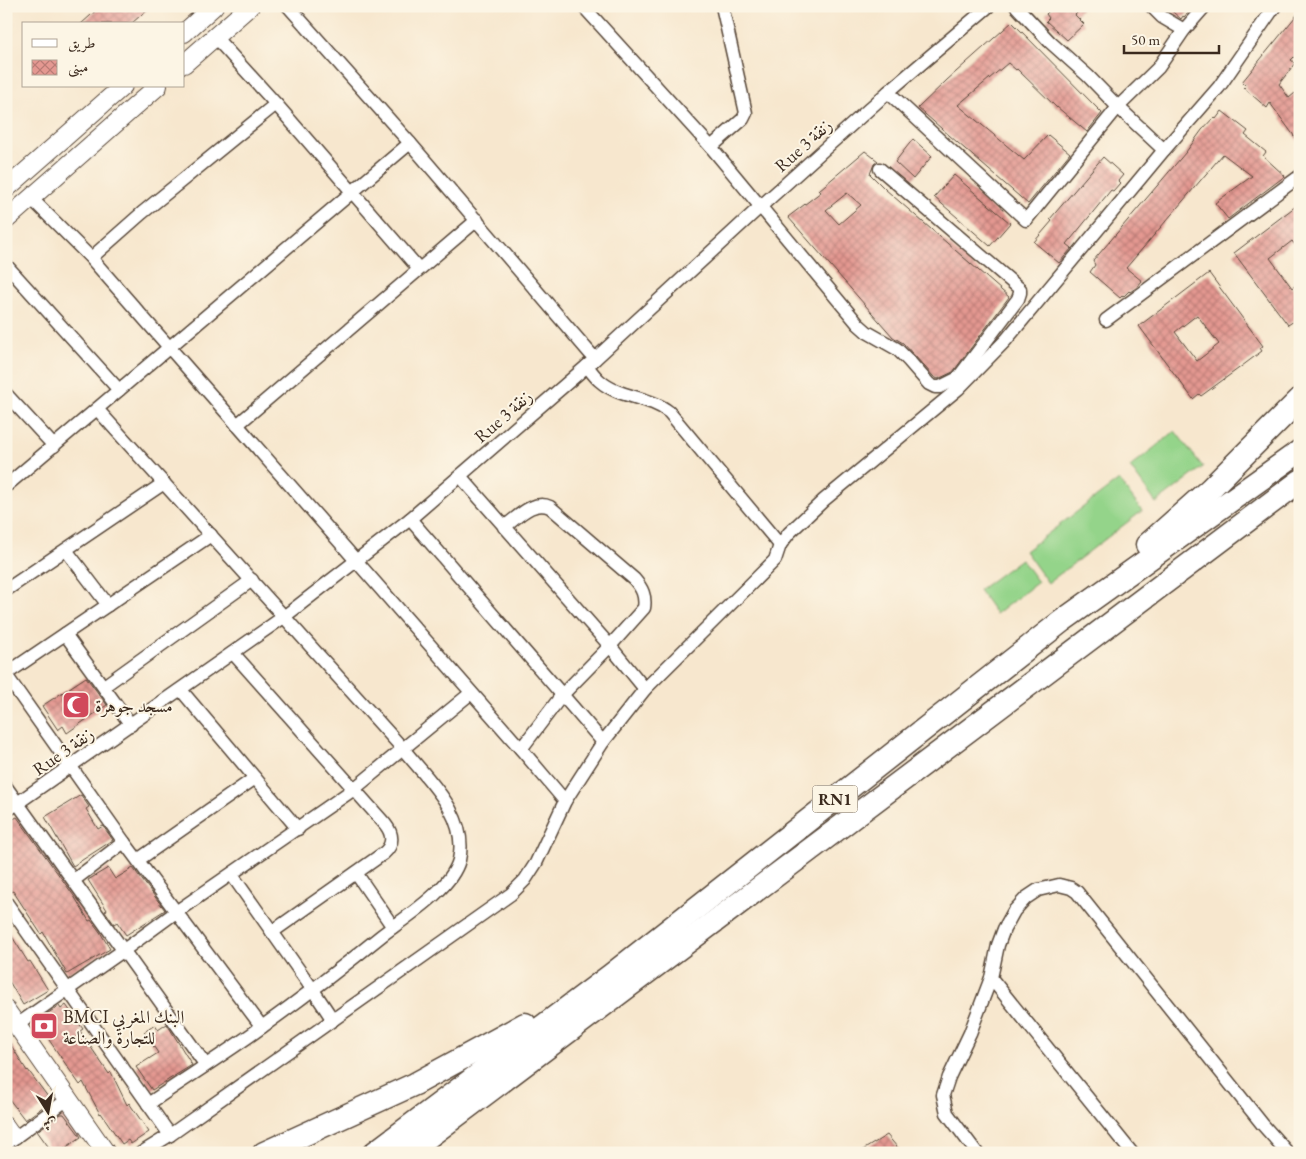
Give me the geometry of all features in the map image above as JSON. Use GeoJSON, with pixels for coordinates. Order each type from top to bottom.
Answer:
{"type":"FeatureCollection","features":[{"type":"Feature","properties":{"kind":"highway"},"geometry":{"type":"LineString","coordinates":[[1062,621],[1210,489],[1300,399]]}},
{"type":"Feature","properties":{"kind":"highway","name":"RN1"},"geometry":{"type":"LineString","coordinates":[[407,1153],[1062,621],[1300,451]]}},
{"type":"Feature","properties":{"kind":"highway","name":"RN1"},"geometry":{"type":"LineString","coordinates":[[374,1153],[615,984],[1146,597],[1300,481]]}},
{"type":"Feature","properties":{"kind":"highway"},"geometry":{"type":"LineString","coordinates":[[1146,597],[1300,490]]}},
{"type":"Feature","properties":{"kind":"highway"},"geometry":{"type":"LineString","coordinates":[[264,1153],[415,1084],[494,1042],[615,984]]}},
{"type":"Feature","properties":{"kind":"highway"},"geometry":{"type":"LineString","coordinates":[[433,1153],[615,984]]}},
{"type":"Feature","properties":{"kind":"street"},"geometry":{"type":"LineString","coordinates":[[185,32],[214,6]]}},
{"type":"Feature","properties":{"kind":"street"},"geometry":{"type":"LineString","coordinates":[[185,63],[250,6]]}},
{"type":"Feature","properties":{"kind":"street"},"geometry":{"type":"LineString","coordinates":[[288,6],[477,220],[591,362],[601,382],[618,391],[661,406],[669,412],[780,546]]}},
{"type":"Feature","properties":{"kind":"street"},"geometry":{"type":"LineString","coordinates":[[583,6],[711,147],[858,324],[867,332],[897,349],[929,384],[935,387],[940,386],[958,378],[1018,299],[1020,289],[880,170]]}},
{"type":"Feature","properties":{"kind":"street"},"geometry":{"type":"LineString","coordinates":[[711,147],[743,119],[746,113],[722,6]]}},
{"type":"Feature","properties":{"kind":"street","name":"Rue 3 زنقة"},"geometry":{"type":"LineString","coordinates":[[6,812],[285,616],[410,520],[591,362],[888,92],[989,6]]}},
{"type":"Feature","properties":{"kind":"street"},"geometry":{"type":"LineString","coordinates":[[1016,6],[1050,42],[1164,150]]}},
{"type":"Feature","properties":{"kind":"street"},"geometry":{"type":"LineString","coordinates":[[1151,6],[1162,17],[1184,30]]}},
{"type":"Feature","properties":{"kind":"street"},"geometry":{"type":"LineString","coordinates":[[888,92],[1026,220],[1118,108],[1158,68],[1184,30],[1204,6]]}},
{"type":"Feature","properties":{"kind":"street"},"geometry":{"type":"LineString","coordinates":[[141,1153],[333,1020],[510,894],[525,880],[536,863],[565,801],[603,742],[645,689],[775,560],[780,546],[789,533],[824,500],[958,389],[985,361],[1053,284],[1219,87],[1275,6]]}},
{"type":"Feature","properties":{"kind":"street"},"geometry":{"type":"LineString","coordinates":[[215,37],[276,104],[419,269]]}},
{"type":"Feature","properties":{"kind":"street"},"geometry":{"type":"LineString","coordinates":[[6,189],[121,88]]}},
{"type":"Feature","properties":{"kind":"street"},"geometry":{"type":"LineString","coordinates":[[6,220],[156,88]]}},
{"type":"Feature","properties":{"kind":"street"},"geometry":{"type":"LineString","coordinates":[[92,258],[142,214],[276,104]]}},
{"type":"Feature","properties":{"kind":"street"},"geometry":{"type":"LineString","coordinates":[[6,486],[410,143]]}},
{"type":"Feature","properties":{"kind":"street"},"geometry":{"type":"LineString","coordinates":[[1106,320],[1300,176]]}},
{"type":"Feature","properties":{"kind":"street"},"geometry":{"type":"LineString","coordinates":[[32,198],[92,258],[565,801]]}},
{"type":"Feature","properties":{"kind":"street"},"geometry":{"type":"LineString","coordinates":[[237,425],[477,220]]}},
{"type":"Feature","properties":{"kind":"street"},"geometry":{"type":"LineString","coordinates":[[6,265],[119,390]]}},
{"type":"Feature","properties":{"kind":"street"},"geometry":{"type":"LineString","coordinates":[[6,394],[54,446]]}},
{"type":"Feature","properties":{"kind":"street"},"geometry":{"type":"LineString","coordinates":[[97,409],[404,750],[449,805],[458,826],[460,845],[458,861],[451,876],[434,895],[313,990],[148,1104]]}},
{"type":"Feature","properties":{"kind":"street"},"geometry":{"type":"LineString","coordinates":[[460,476],[610,646],[645,689]]}},
{"type":"Feature","properties":{"kind":"street"},"geometry":{"type":"LineString","coordinates":[[6,590],[164,483]]}},
{"type":"Feature","properties":{"kind":"street"},"geometry":{"type":"LineString","coordinates":[[504,527],[529,508],[544,504],[550,507],[641,586],[644,595],[644,608],[562,695],[521,749]]}},
{"type":"Feature","properties":{"kind":"street"},"geometry":{"type":"LineString","coordinates":[[410,520],[603,742]]}},
{"type":"Feature","properties":{"kind":"street"},"geometry":{"type":"LineString","coordinates":[[211,535],[6,675],[124,842],[262,1027]]}},
{"type":"Feature","properties":{"kind":"street"},"geometry":{"type":"LineString","coordinates":[[66,550],[108,605]]}},
{"type":"Feature","properties":{"kind":"street"},"geometry":{"type":"LineString","coordinates":[[104,686],[252,580]]}},
{"type":"Feature","properties":{"kind":"street"},"geometry":{"type":"LineString","coordinates":[[65,634],[104,686],[130,725]]}},
{"type":"Feature","properties":{"kind":"street"},"geometry":{"type":"LineString","coordinates":[[233,653],[388,828],[392,837],[388,849],[272,932]]}},
{"type":"Feature","properties":{"kind":"street"},"geometry":{"type":"LineString","coordinates":[[181,690],[298,829]]}},
{"type":"Feature","properties":{"kind":"street"},"geometry":{"type":"LineString","coordinates":[[17,1025],[354,789],[404,750],[471,693]]}},
{"type":"Feature","properties":{"kind":"street"},"geometry":{"type":"LineString","coordinates":[[138,860],[255,778]]}},
{"type":"Feature","properties":{"kind":"street"},"geometry":{"type":"LineString","coordinates":[[6,786],[205,1064]]}},
{"type":"Feature","properties":{"kind":"street"},"geometry":{"type":"LineString","coordinates":[[74,880],[124,842]]}},
{"type":"Feature","properties":{"kind":"street"},"geometry":{"type":"LineString","coordinates":[[356,873],[393,927]]}},
{"type":"Feature","properties":{"kind":"street"},"geometry":{"type":"LineString","coordinates":[[232,875],[333,1020]]}},
{"type":"Feature","properties":{"kind":"street"},"geometry":{"type":"LineString","coordinates":[[977,1153],[947,1113],[942,1096],[991,978],[998,945],[1004,929],[1014,911],[1026,898],[1038,890],[1059,885],[1071,888],[1083,900],[1263,1126],[1288,1153]]}},
{"type":"Feature","properties":{"kind":"street"},"geometry":{"type":"LineString","coordinates":[[6,902],[170,1134]]}},
{"type":"Feature","properties":{"kind":"street"},"geometry":{"type":"LineString","coordinates":[[991,978],[1132,1153]]}},
{"type":"Feature","properties":{"kind":"street"},"geometry":{"type":"LineString","coordinates":[[6,1010],[106,1153]]}},
{"type":"Feature","properties":{"kind":"street"},"geometry":{"type":"LineString","coordinates":[[6,1123],[11,1140],[68,1099]]}},
{"type":"Feature","properties":{"kind":"green space"},"geometry":{"type":"Polygon","coordinates":[[[1175,431],[1203,467],[1156,503],[1130,467],[1175,431]]]}},
{"type":"Feature","properties":{"kind":"green space"},"geometry":{"type":"Polygon","coordinates":[[[1119,480],[1142,511],[1048,583],[1025,551],[1119,480]]]}},
{"type":"Feature","properties":{"kind":"green space"},"geometry":{"type":"Polygon","coordinates":[[[1021,559],[1038,582],[996,614],[979,590],[1021,559]]]}},
{"type":"Feature","properties":{"kind":"building"},"geometry":{"type":"Polygon","coordinates":[[[101,6],[151,6],[133,22],[83,22],[101,6]]]}},
{"type":"Feature","properties":{"kind":"building"},"geometry":{"type":"Polygon","coordinates":[[[1054,6],[1084,6],[1075,15],[1084,24],[1067,40],[1046,21],[1049,18],[1046,14],[1054,6]]]}},
{"type":"Feature","properties":{"kind":"building"},"geometry":{"type":"Polygon","coordinates":[[[1166,6],[1194,6],[1181,19],[1166,6]]]}},
{"type":"Feature","properties":{"kind":"building"},"geometry":{"type":"Polygon","coordinates":[[[1300,11],[1300,49],[1291,60],[1295,63],[1279,84],[1289,98],[1295,93],[1300,99],[1300,144],[1270,103],[1267,108],[1244,88],[1246,86],[1242,82],[1300,11]]]}},
{"type":"Feature","properties":{"kind":"building"},"geometry":{"type":"Polygon","coordinates":[[[1012,22],[1102,113],[1087,132],[1057,108],[1017,69],[1008,63],[958,105],[1024,160],[1048,135],[1070,153],[1028,204],[918,108],[1012,22]]]}},
{"type":"Feature","properties":{"kind":"building"},"geometry":{"type":"Polygon","coordinates":[[[1222,111],[1248,131],[1245,135],[1266,152],[1263,156],[1285,176],[1228,219],[1215,203],[1252,176],[1223,154],[1126,268],[1142,281],[1136,288],[1120,298],[1090,272],[1095,265],[1093,261],[1186,152],[1202,130],[1214,117],[1216,119],[1222,111]]]}},
{"type":"Feature","properties":{"kind":"building"},"geometry":{"type":"Polygon","coordinates":[[[913,139],[932,156],[913,179],[895,162],[913,139]]]}},
{"type":"Feature","properties":{"kind":"building"},"geometry":{"type":"Polygon","coordinates":[[[865,151],[878,161],[874,164],[870,174],[1009,297],[953,372],[938,379],[934,377],[903,343],[893,337],[788,217],[821,192],[819,190],[865,151]],[[847,193],[826,210],[839,224],[861,205],[847,193]]]}},
{"type":"Feature","properties":{"kind":"building"},"geometry":{"type":"Polygon","coordinates":[[[1103,157],[1123,175],[1118,181],[1120,183],[1113,191],[1111,190],[1067,244],[1072,248],[1059,263],[1034,242],[1052,221],[1050,219],[1103,157]]]}},
{"type":"Feature","properties":{"kind":"building"},"geometry":{"type":"Polygon","coordinates":[[[954,175],[1010,223],[990,246],[934,197],[954,175]]]}},
{"type":"Feature","properties":{"kind":"building"},"geometry":{"type":"Polygon","coordinates":[[[1300,203],[1300,251],[1292,241],[1270,258],[1292,288],[1300,282],[1300,317],[1288,325],[1234,253],[1300,203]]]}},
{"type":"Feature","properties":{"kind":"building"},"geometry":{"type":"Polygon","coordinates":[[[1209,273],[1263,346],[1260,348],[1262,351],[1201,396],[1199,394],[1193,399],[1139,326],[1209,273]],[[1197,315],[1175,332],[1197,361],[1219,344],[1197,315]]]}},
{"type":"Feature","properties":{"kind":"building","name":"مسجد جوهرة"},"geometry":{"type":"Polygon","coordinates":[[[86,677],[107,705],[67,733],[63,726],[58,730],[42,706],[86,677]]]}},
{"type":"Feature","properties":{"kind":"building"},"geometry":{"type":"Polygon","coordinates":[[[81,795],[89,807],[86,809],[98,829],[103,826],[113,840],[73,866],[45,817],[81,795]]]}},
{"type":"Feature","properties":{"kind":"building"},"geometry":{"type":"Polygon","coordinates":[[[17,817],[74,896],[89,921],[91,920],[100,932],[110,949],[67,974],[43,932],[41,934],[13,891],[11,892],[6,884],[6,823],[17,817]]]}},
{"type":"Feature","properties":{"kind":"building"},"geometry":{"type":"Polygon","coordinates":[[[108,868],[115,879],[133,868],[165,910],[126,935],[117,922],[114,924],[105,911],[107,910],[88,880],[108,868]]]}},
{"type":"Feature","properties":{"kind":"building"},"geometry":{"type":"Polygon","coordinates":[[[6,927],[48,990],[23,1005],[6,976],[6,927]]]}},
{"type":"Feature","properties":{"kind":"building"},"geometry":{"type":"Polygon","coordinates":[[[66,1005],[83,1029],[80,1031],[109,1074],[111,1072],[127,1105],[129,1103],[149,1132],[131,1144],[128,1140],[122,1144],[100,1114],[83,1082],[80,1085],[38,1024],[44,1020],[42,1017],[59,1006],[61,1009],[66,1005]]]}},
{"type":"Feature","properties":{"kind":"building"},"geometry":{"type":"Polygon","coordinates":[[[167,1024],[192,1065],[152,1090],[136,1067],[158,1053],[144,1032],[155,1025],[158,1030],[167,1024]]]}},
{"type":"Feature","properties":{"kind":"building"},"geometry":{"type":"Polygon","coordinates":[[[6,1037],[27,1071],[51,1101],[25,1120],[6,1095],[6,1037]]]}},
{"type":"Feature","properties":{"kind":"building"},"geometry":{"type":"Polygon","coordinates":[[[61,1114],[64,1114],[81,1137],[58,1153],[53,1153],[37,1131],[61,1114]]]}},
{"type":"Feature","properties":{"kind":"building"},"geometry":{"type":"Polygon","coordinates":[[[887,1135],[902,1153],[858,1153],[887,1135]]]}},
{"type":"Feature","properties":{"kind":"place","name":"مسجد جوهرة"},"geometry":{"type":"Point","coordinates":[76,705]}},
{"type":"Feature","properties":{"kind":"place","name":"BMCI البنك المغربي للتجارة والصناعة"},"geometry":{"type":"Point","coordinates":[44,1026]}}]}
